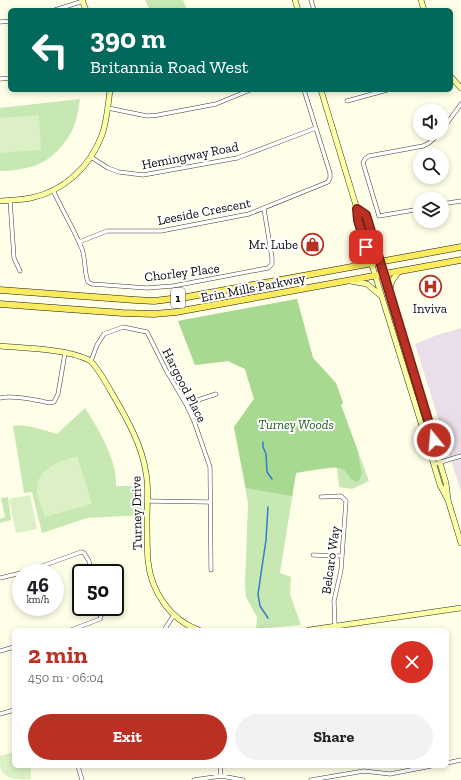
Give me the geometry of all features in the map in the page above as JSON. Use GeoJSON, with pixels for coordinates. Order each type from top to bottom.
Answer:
{"type":"FeatureCollection","features":[{"type":"Feature","properties":{"kind":"main road"},"geometry":{"type":"LineString","coordinates":[[453,80],[461,88]]}},
{"type":"Feature","properties":{"kind":"main road"},"geometry":{"type":"LineString","coordinates":[[0,201],[30,198],[53,190],[76,175],[91,157],[102,135],[110,92]]}},
{"type":"Feature","properties":{"kind":"main road"},"geometry":{"type":"LineString","coordinates":[[322,92],[357,209],[358,220],[366,247],[440,485],[448,500]]}},
{"type":"Feature","properties":{"kind":"main road"},"geometry":{"type":"LineString","coordinates":[[357,209],[366,215],[440,462],[446,483],[448,500],[461,543]]}},
{"type":"Feature","properties":{"kind":"main road"},"geometry":{"type":"LineString","coordinates":[[354,266],[366,247]]}},
{"type":"Feature","properties":{"kind":"main road","name":"Erin Mills Parkway"},"geometry":{"type":"LineString","coordinates":[[0,290],[135,300],[187,297],[461,247]]}},
{"type":"Feature","properties":{"kind":"main road","name":"Erin Mills Parkway"},"geometry":{"type":"LineString","coordinates":[[0,304],[123,313],[154,314],[176,312],[461,260]]}},
{"type":"Feature","properties":{"kind":"main road"},"geometry":{"type":"LineString","coordinates":[[389,292],[392,281],[399,271]]}},
{"type":"Feature","properties":{"kind":"main road"},"geometry":{"type":"LineString","coordinates":[[347,281],[367,284],[381,295]]}},
{"type":"Feature","properties":{"kind":"main road"},"geometry":{"type":"LineString","coordinates":[[0,346],[65,353],[91,361]]}},
{"type":"Feature","properties":{"kind":"main road","name":"Turney Drive"},"geometry":{"type":"LineString","coordinates":[[91,361],[104,379],[131,426],[145,467],[148,501],[148,561],[152,579],[158,594],[174,615],[192,628]]}},
{"type":"Feature","properties":{"kind":"main road"},"geometry":{"type":"LineString","coordinates":[[322,628],[461,608]]}},
{"type":"Feature","properties":{"kind":"street"},"geometry":{"type":"LineString","coordinates":[[61,8],[83,1]]}},
{"type":"Feature","properties":{"kind":"street"},"geometry":{"type":"LineString","coordinates":[[108,108],[147,116],[158,115],[216,104],[245,92]]}},
{"type":"Feature","properties":{"kind":"street","name":"Leeside Crescent"},"geometry":{"type":"LineString","coordinates":[[80,242],[107,231],[161,231],[249,214],[328,182],[330,174],[305,92]]}},
{"type":"Feature","properties":{"kind":"street"},"geometry":{"type":"LineString","coordinates":[[347,100],[378,92]]}},
{"type":"Feature","properties":{"kind":"street"},"geometry":{"type":"LineString","coordinates":[[449,120],[461,104]]}},
{"type":"Feature","properties":{"kind":"street","name":"Hemingway Road"},"geometry":{"type":"LineString","coordinates":[[91,157],[108,168],[119,172],[143,175],[238,158],[316,128]]}},
{"type":"Feature","properties":{"kind":"street"},"geometry":{"type":"LineString","coordinates":[[413,209],[379,216],[363,163],[369,156],[422,146],[432,140]]}},
{"type":"Feature","properties":{"kind":"street","name":"Chorley Place"},"geometry":{"type":"LineString","coordinates":[[53,190],[80,242],[85,259],[86,278],[88,282],[92,284],[130,287],[161,287],[268,268],[272,264],[272,258],[264,208]]}},
{"type":"Feature","properties":{"kind":"street"},"geometry":{"type":"LineString","coordinates":[[10,200],[14,258],[20,271]]}},
{"type":"Feature","properties":{"kind":"street"},"geometry":{"type":"LineString","coordinates":[[449,203],[461,200]]}},
{"type":"Feature","properties":{"kind":"street","name":"Hargood Place"},"geometry":{"type":"LineString","coordinates":[[91,361],[97,345],[104,334],[123,327],[147,332],[194,421],[210,467],[209,502],[211,570]]}},
{"type":"Feature","properties":{"kind":"street"},"geometry":{"type":"LineString","coordinates":[[0,398],[7,397],[49,404],[54,402],[58,394],[65,353]]}},
{"type":"Feature","properties":{"kind":"street"},"geometry":{"type":"LineString","coordinates":[[186,404],[216,394]]}},
{"type":"Feature","properties":{"kind":"street"},"geometry":{"type":"LineString","coordinates":[[434,464],[461,456]]}},
{"type":"Feature","properties":{"kind":"street","name":"Belcaro Way"},"geometry":{"type":"LineString","coordinates":[[321,497],[338,495],[344,497],[346,506],[341,570],[334,601],[335,626]]}},
{"type":"Feature","properties":{"kind":"street"},"geometry":{"type":"LineString","coordinates":[[148,501],[209,502]]}},
{"type":"Feature","properties":{"kind":"street"},"geometry":{"type":"LineString","coordinates":[[47,564],[81,552],[87,556],[89,564]]}},
{"type":"Feature","properties":{"kind":"street"},"geometry":{"type":"LineString","coordinates":[[313,555],[342,556]]}},
{"type":"Feature","properties":{"kind":"street"},"geometry":{"type":"LineString","coordinates":[[0,578],[12,575]]}},
{"type":"Feature","properties":{"kind":"street"},"geometry":{"type":"LineString","coordinates":[[165,628],[174,615]]}},
{"type":"Feature","properties":{"kind":"street"},"geometry":{"type":"LineString","coordinates":[[77,628],[100,620],[101,616]]}},
{"type":"Feature","properties":{"kind":"street"},"geometry":{"type":"LineString","coordinates":[[0,651],[12,648]]}},
{"type":"Feature","properties":{"kind":"street"},"geometry":{"type":"LineString","coordinates":[[0,714],[12,711]]}},
{"type":"Feature","properties":{"kind":"street"},"geometry":{"type":"LineString","coordinates":[[449,763],[461,760]]}},
{"type":"Feature","properties":{"kind":"street"},"geometry":{"type":"LineString","coordinates":[[79,768],[82,780]]}},
{"type":"Feature","properties":{"kind":"street"},"geometry":{"type":"LineString","coordinates":[[220,768],[221,776]]}},
{"type":"Feature","properties":{"kind":"street"},"geometry":{"type":"LineString","coordinates":[[311,780],[364,771],[390,774],[421,768]]}},
{"type":"Feature","properties":{"kind":"street"},"geometry":{"type":"LineString","coordinates":[[194,780],[221,776],[243,780]]}},
{"type":"Feature","properties":{"kind":"shaded area"},"geometry":{"type":"Polygon","coordinates":[[[461,328],[461,492],[415,344],[437,335],[461,328]]]}},
{"type":"Feature","properties":{"kind":"green space"},"geometry":{"type":"Polygon","coordinates":[[[145,0],[183,0],[186,8],[149,8],[145,0]]]}},
{"type":"Feature","properties":{"kind":"green space"},"geometry":{"type":"Polygon","coordinates":[[[80,99],[74,127],[66,141],[54,154],[48,159],[34,166],[17,170],[0,171],[0,108],[80,99]]]}},
{"type":"Feature","properties":{"kind":"green space"},"geometry":{"type":"Polygon","coordinates":[[[39,115],[41,150],[0,153],[0,118],[39,115]]]}},
{"type":"Feature","properties":{"kind":"green space","name":"Turney Woods"},"geometry":{"type":"Polygon","coordinates":[[[297,299],[313,358],[336,383],[343,403],[341,405],[369,481],[352,489],[339,487],[337,467],[296,473],[280,573],[291,577],[290,594],[301,625],[256,628],[257,617],[246,597],[245,585],[248,503],[234,427],[254,399],[245,369],[228,361],[195,365],[178,321],[297,299]]]}},
{"type":"Feature","properties":{"kind":"green space","name":"Turney Woods"},"geometry":{"type":"Polygon","coordinates":[[[297,299],[313,358],[336,383],[343,403],[341,405],[357,449],[362,474],[358,482],[352,480],[344,470],[340,468],[321,468],[296,473],[292,496],[246,488],[234,427],[254,399],[245,369],[228,361],[195,365],[178,321],[297,299]]]}},
{"type":"Feature","properties":{"kind":"green space"},"geometry":{"type":"Polygon","coordinates":[[[85,408],[101,435],[110,455],[116,476],[116,486],[141,486],[142,515],[87,518],[42,533],[32,492],[24,493],[13,426],[29,426],[57,434],[85,408]]]}},
{"type":"Feature","properties":{"kind":"green space"},"geometry":{"type":"Polygon","coordinates":[[[77,456],[92,504],[45,517],[37,493],[38,482],[41,476],[45,471],[57,463],[77,456]]]}},
{"type":"Feature","properties":{"kind":"green space"},"geometry":{"type":"Polygon","coordinates":[[[30,495],[37,529],[16,533],[9,499],[30,495]]]}},
{"type":"Feature","properties":{"kind":"green space"},"geometry":{"type":"Polygon","coordinates":[[[8,497],[11,520],[0,523],[0,519],[5,517],[1,498],[8,497]]]}},
{"type":"Feature","properties":{"kind":"green space"},"geometry":{"type":"Polygon","coordinates":[[[12,753],[12,768],[31,768],[31,779],[18,779],[6,776],[1,770],[0,756],[12,753]]]}},
{"type":"Feature","properties":{"kind":"waterway"},"geometry":{"type":"LineString","coordinates":[[263,442],[263,447],[266,454],[267,472],[272,479]]}},
{"type":"Feature","properties":{"kind":"waterway"},"geometry":{"type":"LineString","coordinates":[[268,507],[266,540],[258,594],[260,606],[268,618]]}},
{"type":"Feature","properties":{"kind":"place","name":"Mr. Lube"},"geometry":{"type":"Point","coordinates":[313,244]}},
{"type":"Feature","properties":{"kind":"place","name":"Inviva"},"geometry":{"type":"Point","coordinates":[430,286]}},
{"type":"Feature","properties":{"kind":"route"},"geometry":{"type":"LineString","coordinates":[[366,247],[358,220],[357,209],[366,215],[434,440]]}}]}
